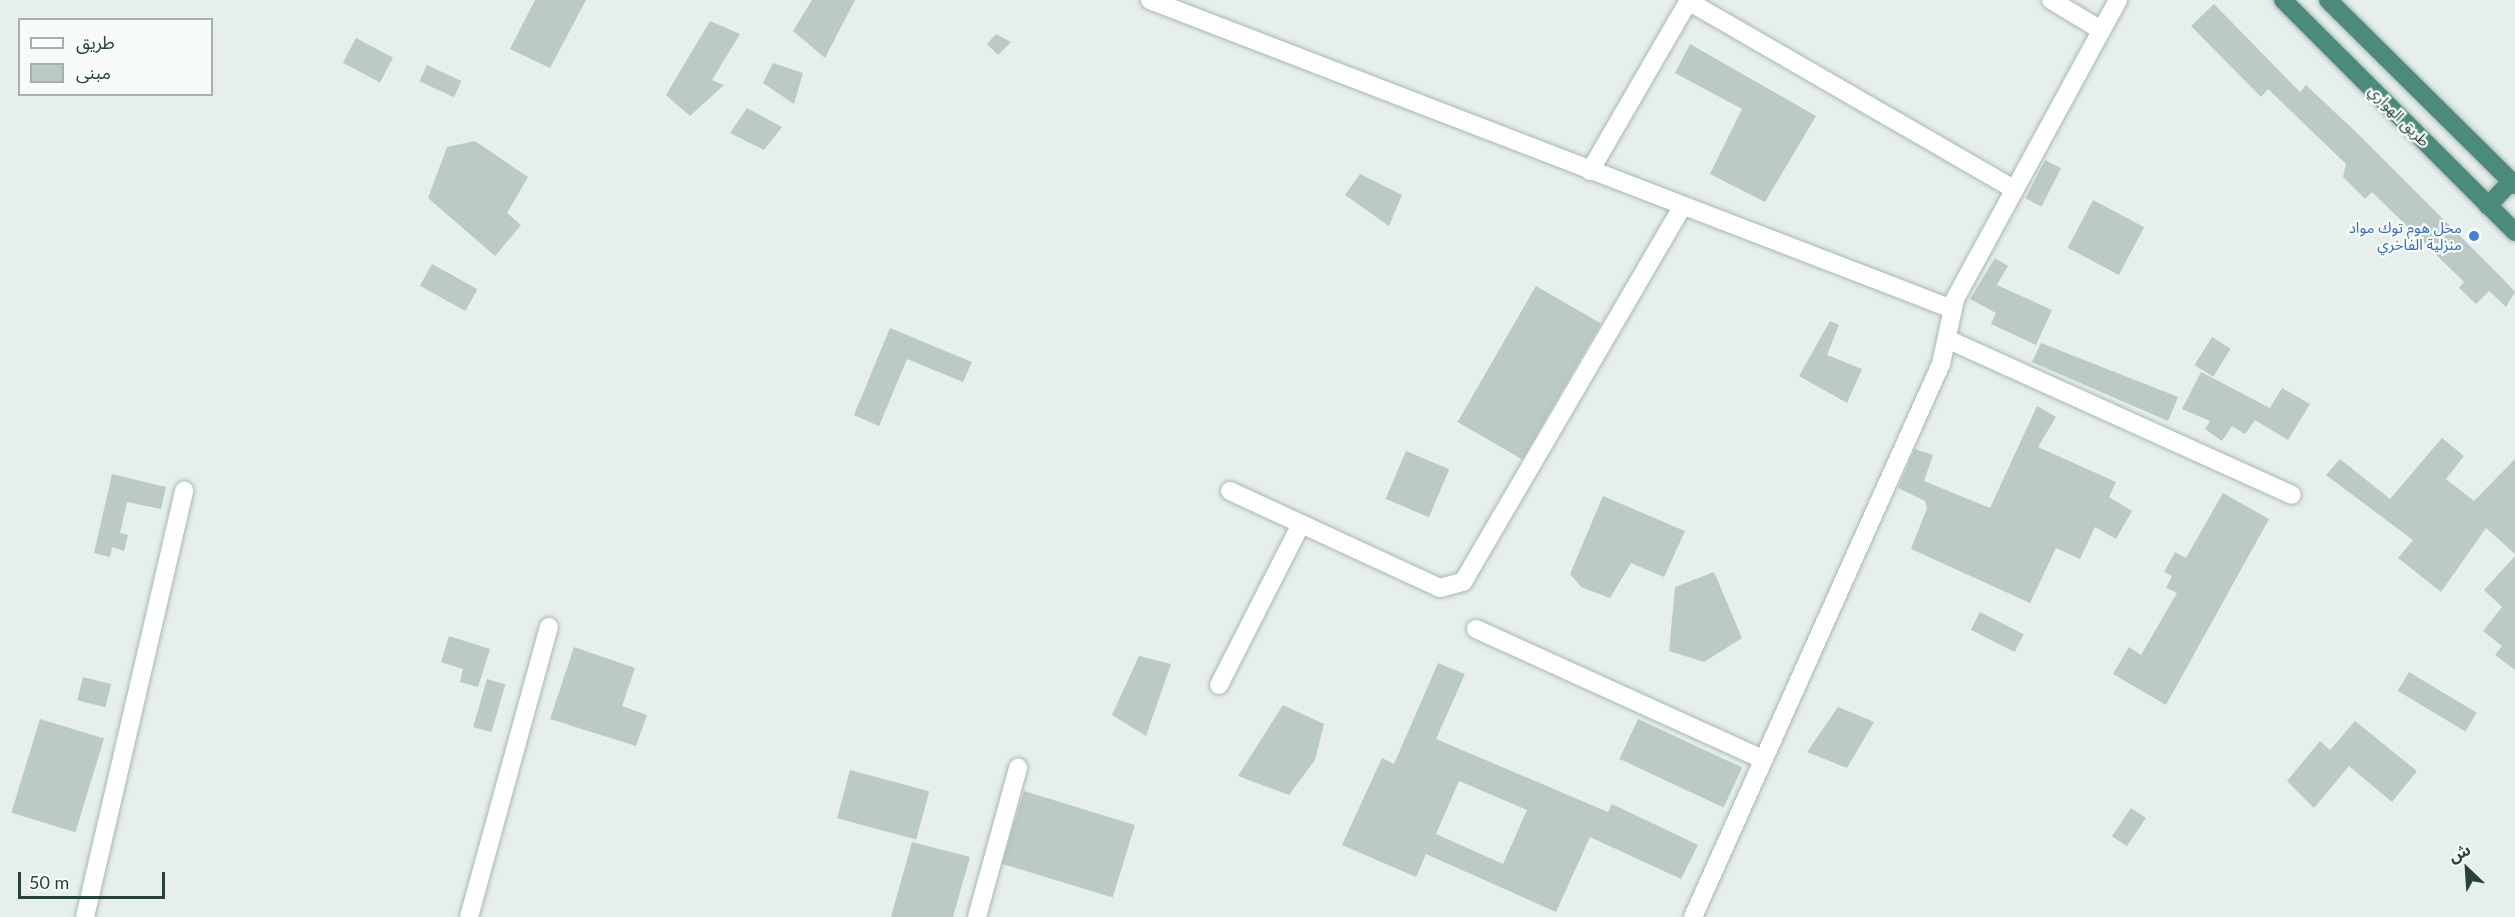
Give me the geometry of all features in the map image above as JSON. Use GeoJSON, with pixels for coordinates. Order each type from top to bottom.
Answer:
{"type":"FeatureCollection","features":[{"type":"Feature","properties":{"kind":"highway","name":"طريق الهواري"},"geometry":{"type":"LineString","coordinates":[[2283,0],[2515,232]]}},
{"type":"Feature","properties":{"kind":"highway"},"geometry":{"type":"LineString","coordinates":[[2328,0],[2513,183],[2488,206]]}},
{"type":"Feature","properties":{"kind":"street"},"geometry":{"type":"LineString","coordinates":[[1151,0],[1682,207],[1952,309]]}},
{"type":"Feature","properties":{"kind":"street"},"geometry":{"type":"LineString","coordinates":[[2051,0],[2101,30]]}},
{"type":"Feature","properties":{"kind":"street"},"geometry":{"type":"LineString","coordinates":[[1693,917],[1949,340],[1952,309],[2014,189],[2118,0]]}},
{"type":"Feature","properties":{"kind":"street"},"geometry":{"type":"LineString","coordinates":[[1590,171],[1688,1],[2014,189]]}},
{"type":"Feature","properties":{"kind":"street"},"geometry":{"type":"LineString","coordinates":[[1230,491],[1440,588],[1463,582],[1682,207]]}},
{"type":"Feature","properties":{"kind":"street"},"geometry":{"type":"LineString","coordinates":[[1949,340],[2292,495]]}},
{"type":"Feature","properties":{"kind":"street"},"geometry":{"type":"LineString","coordinates":[[85,917],[184,490]]}},
{"type":"Feature","properties":{"kind":"street"},"geometry":{"type":"LineString","coordinates":[[1219,685],[1301,524]]}},
{"type":"Feature","properties":{"kind":"street"},"geometry":{"type":"LineString","coordinates":[[469,917],[549,627]]}},
{"type":"Feature","properties":{"kind":"street"},"geometry":{"type":"LineString","coordinates":[[1476,629],[1762,759]]}},
{"type":"Feature","properties":{"kind":"street"},"geometry":{"type":"LineString","coordinates":[[977,917],[1018,768]]}},
{"type":"Feature","properties":{"kind":"building"},"geometry":{"type":"Polygon","coordinates":[[[535,0],[586,0],[550,68],[510,49],[535,0]]]}},
{"type":"Feature","properties":{"kind":"building"},"geometry":{"type":"Polygon","coordinates":[[[812,0],[855,0],[825,58],[793,31],[812,0]]]}},
{"type":"Feature","properties":{"kind":"building"},"geometry":{"type":"Polygon","coordinates":[[[2214,4],[2300,92],[2306,85],[2358,134],[2502,278],[2515,292],[2506,307],[2489,291],[2476,304],[2459,288],[2464,282],[2372,192],[2365,199],[2343,177],[2346,164],[2268,89],[2261,97],[2191,26],[2214,4]]]}},
{"type":"Feature","properties":{"kind":"building"},"geometry":{"type":"Polygon","coordinates":[[[710,21],[740,34],[712,80],[724,85],[690,116],[666,95],[710,21]]]}},
{"type":"Feature","properties":{"kind":"building"},"geometry":{"type":"Polygon","coordinates":[[[996,34],[1011,42],[998,55],[987,44],[996,34]]]}},
{"type":"Feature","properties":{"kind":"building"},"geometry":{"type":"Polygon","coordinates":[[[356,38],[393,58],[380,82],[343,63],[356,38]]]}},
{"type":"Feature","properties":{"kind":"building"},"geometry":{"type":"Polygon","coordinates":[[[1690,44],[1816,116],[1765,202],[1710,174],[1742,109],[1675,73],[1690,44]]]}},
{"type":"Feature","properties":{"kind":"building"},"geometry":{"type":"Polygon","coordinates":[[[773,63],[803,73],[794,104],[763,83],[773,63]]]}},
{"type":"Feature","properties":{"kind":"building"},"geometry":{"type":"Polygon","coordinates":[[[427,65],[461,81],[454,97],[419,81],[427,65]]]}},
{"type":"Feature","properties":{"kind":"building"},"geometry":{"type":"Polygon","coordinates":[[[747,108],[782,127],[764,150],[730,133],[747,108]]]}},
{"type":"Feature","properties":{"kind":"building"},"geometry":{"type":"Polygon","coordinates":[[[475,141],[528,177],[507,213],[521,225],[495,256],[428,198],[447,147],[475,141]]]}},
{"type":"Feature","properties":{"kind":"building"},"geometry":{"type":"Polygon","coordinates":[[[2045,160],[2061,168],[2042,206],[2025,198],[2045,160]]]}},
{"type":"Feature","properties":{"kind":"building"},"geometry":{"type":"Polygon","coordinates":[[[1360,174],[1402,195],[1389,226],[1345,195],[1360,174]]]}},
{"type":"Feature","properties":{"kind":"building"},"geometry":{"type":"Polygon","coordinates":[[[2093,200],[2144,227],[2119,275],[2068,248],[2093,200]]]}},
{"type":"Feature","properties":{"kind":"building"},"geometry":{"type":"Polygon","coordinates":[[[1995,258],[2008,266],[1997,285],[2052,310],[2036,345],[1991,324],[1996,313],[1970,299],[1995,258]]]}},
{"type":"Feature","properties":{"kind":"building"},"geometry":{"type":"Polygon","coordinates":[[[432,264],[477,289],[465,311],[420,286],[432,264]]]}},
{"type":"Feature","properties":{"kind":"building"},"geometry":{"type":"Polygon","coordinates":[[[1536,286],[1601,323],[1522,459],[1458,422],[1536,286]]]}},
{"type":"Feature","properties":{"kind":"building"},"geometry":{"type":"Polygon","coordinates":[[[1830,321],[1839,325],[1827,355],[1862,369],[1847,403],[1799,376],[1830,321]]]}},
{"type":"Feature","properties":{"kind":"building"},"geometry":{"type":"Polygon","coordinates":[[[890,328],[972,362],[963,382],[907,359],[879,426],[854,415],[890,328]]]}},
{"type":"Feature","properties":{"kind":"building"},"geometry":{"type":"Polygon","coordinates":[[[2212,337],[2231,349],[2213,377],[2195,365],[2212,337]]]}},
{"type":"Feature","properties":{"kind":"building"},"geometry":{"type":"Polygon","coordinates":[[[2041,343],[2178,397],[2168,421],[2032,362],[2041,343]]]}},
{"type":"Feature","properties":{"kind":"building"},"geometry":{"type":"Polygon","coordinates":[[[2201,372],[2270,408],[2282,388],[2310,404],[2288,440],[2255,420],[2245,434],[2232,426],[2222,441],[2205,429],[2210,421],[2182,409],[2201,372]]]}},
{"type":"Feature","properties":{"kind":"building"},"geometry":{"type":"Polygon","coordinates":[[[2037,406],[2056,417],[2038,447],[2116,482],[2109,497],[2132,511],[2116,539],[2095,527],[2080,559],[2056,548],[2030,603],[1911,549],[1927,508],[1925,501],[1898,488],[1915,449],[1933,455],[1924,481],[1990,508],[2037,406]]]}},
{"type":"Feature","properties":{"kind":"building"},"geometry":{"type":"Polygon","coordinates":[[[2442,438],[2464,456],[2446,479],[2474,501],[2515,459],[2515,554],[2486,528],[2441,592],[2398,558],[2413,540],[2326,475],[2340,459],[2390,499],[2442,438]]]}},
{"type":"Feature","properties":{"kind":"building"},"geometry":{"type":"Polygon","coordinates":[[[1406,451],[1449,469],[1429,517],[1386,499],[1406,451]]]}},
{"type":"Feature","properties":{"kind":"building"},"geometry":{"type":"Polygon","coordinates":[[[112,474],[166,487],[161,509],[127,502],[120,533],[128,535],[124,551],[112,547],[110,557],[94,553],[112,474]]]}},
{"type":"Feature","properties":{"kind":"building"},"geometry":{"type":"Polygon","coordinates":[[[2223,493],[2269,519],[2166,705],[2113,674],[2129,647],[2141,655],[2177,593],[2166,588],[2172,576],[2164,572],[2175,552],[2186,558],[2223,493]]]}},
{"type":"Feature","properties":{"kind":"building"},"geometry":{"type":"Polygon","coordinates":[[[1603,496],[1685,531],[1664,577],[1631,563],[1610,598],[1581,587],[1570,574],[1603,496]]]}},
{"type":"Feature","properties":{"kind":"building"},"geometry":{"type":"Polygon","coordinates":[[[2515,556],[2515,670],[2495,655],[2502,646],[2483,631],[2502,607],[2484,590],[2515,556]]]}},
{"type":"Feature","properties":{"kind":"building"},"geometry":{"type":"Polygon","coordinates":[[[1714,572],[1742,638],[1704,662],[1669,651],[1675,587],[1714,572]]]}},
{"type":"Feature","properties":{"kind":"building"},"geometry":{"type":"Polygon","coordinates":[[[1980,612],[2024,634],[2015,652],[1971,630],[1980,612]]]}},
{"type":"Feature","properties":{"kind":"building"},"geometry":{"type":"Polygon","coordinates":[[[449,636],[490,649],[478,687],[460,682],[463,669],[441,662],[449,636]]]}},
{"type":"Feature","properties":{"kind":"building"},"geometry":{"type":"Polygon","coordinates":[[[574,647],[635,668],[622,706],[647,715],[636,746],[550,719],[574,647]]]}},
{"type":"Feature","properties":{"kind":"building"},"geometry":{"type":"Polygon","coordinates":[[[1139,656],[1171,664],[1146,736],[1112,715],[1139,656]]]}},
{"type":"Feature","properties":{"kind":"building"},"geometry":{"type":"Polygon","coordinates":[[[1438,663],[1465,674],[1436,739],[1608,812],[1612,804],[1698,845],[1681,879],[1590,837],[1556,912],[1426,854],[1416,877],[1342,845],[1382,758],[1394,764],[1438,663]],[[1459,781],[1436,834],[1503,864],[1527,810],[1459,781]]]}},
{"type":"Feature","properties":{"kind":"building"},"geometry":{"type":"Polygon","coordinates":[[[2409,672],[2477,713],[2465,732],[2398,691],[2409,672]]]}},
{"type":"Feature","properties":{"kind":"building"},"geometry":{"type":"Polygon","coordinates":[[[83,677],[111,684],[105,707],[77,700],[83,677]]]}},
{"type":"Feature","properties":{"kind":"building"},"geometry":{"type":"Polygon","coordinates":[[[487,679],[505,684],[491,732],[473,727],[487,679]]]}},
{"type":"Feature","properties":{"kind":"building"},"geometry":{"type":"Polygon","coordinates":[[[1283,705],[1324,724],[1315,760],[1289,795],[1238,776],[1283,705]]]}},
{"type":"Feature","properties":{"kind":"building"},"geometry":{"type":"Polygon","coordinates":[[[1838,707],[1874,722],[1847,768],[1807,752],[1838,707]]]}},
{"type":"Feature","properties":{"kind":"building"},"geometry":{"type":"Polygon","coordinates":[[[40,719],[104,739],[75,832],[11,813],[40,719]]]}},
{"type":"Feature","properties":{"kind":"building"},"geometry":{"type":"Polygon","coordinates":[[[1638,719],[1742,768],[1724,807],[1619,759],[1638,719]]]}},
{"type":"Feature","properties":{"kind":"building"},"geometry":{"type":"Polygon","coordinates":[[[2355,721],[2417,771],[2392,802],[2349,766],[2314,808],[2287,781],[2320,741],[2330,750],[2355,721]]]}},
{"type":"Feature","properties":{"kind":"building"},"geometry":{"type":"Polygon","coordinates":[[[850,770],[929,791],[916,840],[837,818],[850,770]]]}},
{"type":"Feature","properties":{"kind":"building"},"geometry":{"type":"Polygon","coordinates":[[[1024,791],[1135,825],[1113,898],[1002,864],[1024,791]]]}},
{"type":"Feature","properties":{"kind":"building"},"geometry":{"type":"Polygon","coordinates":[[[2131,808],[2146,818],[2127,846],[2112,836],[2131,808]]]}},
{"type":"Feature","properties":{"kind":"building"},"geometry":{"type":"Polygon","coordinates":[[[912,842],[970,857],[953,917],[891,917],[912,842]]]}},
{"type":"Feature","properties":{"kind":"place","name":"محل هوم توك مواد منزلية الفاخري"},"geometry":{"type":"Point","coordinates":[2474,236]}}]}
